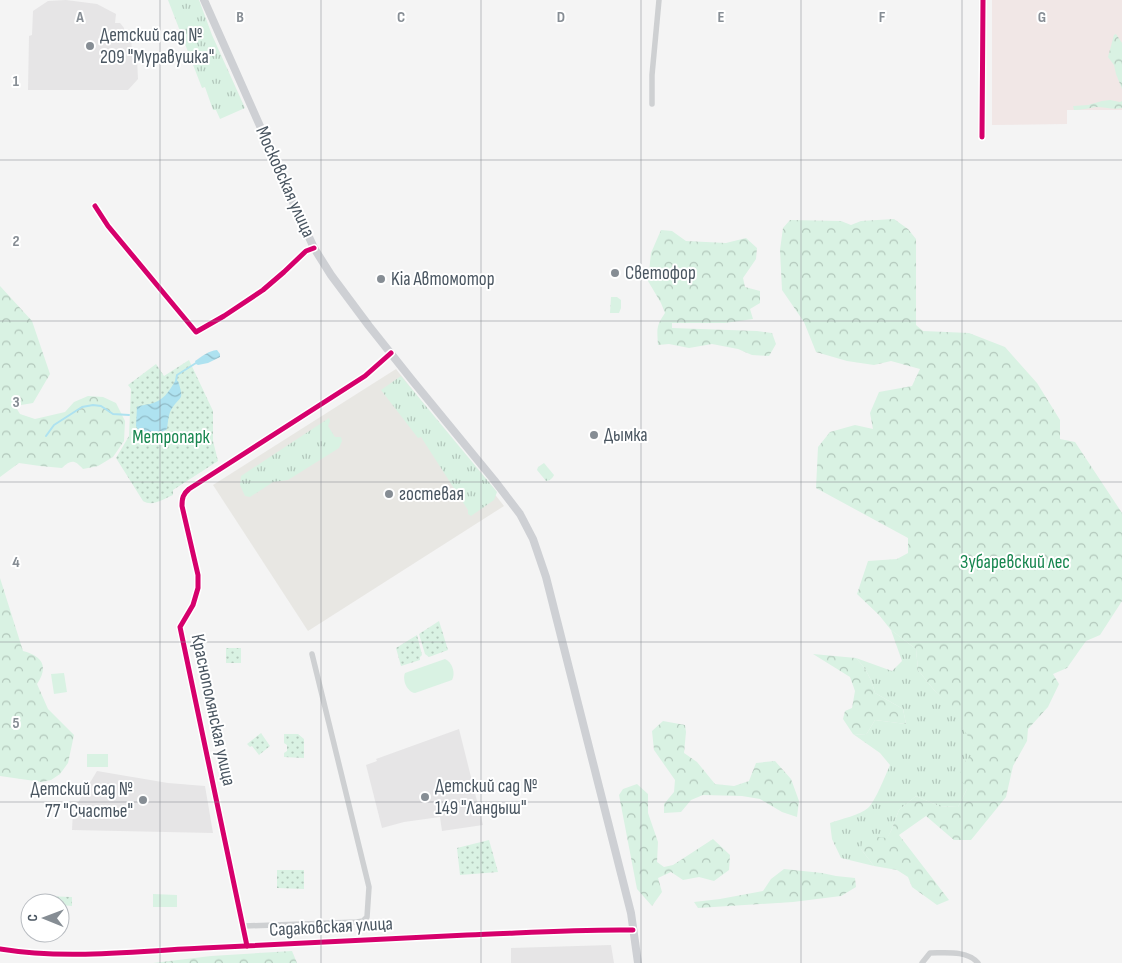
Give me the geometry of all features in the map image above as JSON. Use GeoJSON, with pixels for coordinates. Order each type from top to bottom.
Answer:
{"type":"FeatureCollection","features":[{"type":"Feature","properties":{"kind":"main road","name":"Московская улица"},"geometry":{"type":"LineString","coordinates":[[204,0],[314,248],[331,275],[391,353],[520,514],[533,539],[546,577],[630,913],[638,963]]}},
{"type":"Feature","properties":{"kind":"street"},"geometry":{"type":"LineString","coordinates":[[652,104],[652,75],[659,0]]}},
{"type":"Feature","properties":{"kind":"street"},"geometry":{"type":"LineString","coordinates":[[982,137],[983,0]]}},
{"type":"Feature","properties":{"kind":"street"},"geometry":{"type":"LineString","coordinates":[[95,206],[108,226],[196,332],[263,290],[306,251],[314,248]]}},
{"type":"Feature","properties":{"kind":"street","name":"Краснополянская улица"},"geometry":{"type":"LineString","coordinates":[[247,946],[180,627],[193,605],[198,588],[198,575],[182,506],[182,498],[189,489],[365,376],[391,353]]}},
{"type":"Feature","properties":{"kind":"street"},"geometry":{"type":"LineString","coordinates":[[244,926],[357,922],[363,921],[367,917],[369,887],[312,654]]}},
{"type":"Feature","properties":{"kind":"street","name":"Садаковская улица"},"geometry":{"type":"LineString","coordinates":[[0,950],[56,954],[90,954],[560,930],[633,930]]}},
{"type":"Feature","properties":{"kind":"street"},"geometry":{"type":"LineString","coordinates":[[922,963],[930,953],[960,954],[974,958],[978,963]]}},
{"type":"Feature","properties":{"kind":"shaded area"},"geometry":{"type":"Polygon","coordinates":[[[66,0],[97,4],[116,14],[115,23],[120,23],[124,31],[131,31],[132,58],[137,59],[138,79],[128,90],[28,90],[29,36],[32,35],[33,11],[48,1],[66,0]]]}},
{"type":"Feature","properties":{"kind":"shaded area"},"geometry":{"type":"Polygon","coordinates":[[[992,0],[1122,0],[1122,110],[1067,110],[1067,124],[992,125],[992,0]]]}},
{"type":"Feature","properties":{"kind":"shaded area"},"geometry":{"type":"Polygon","coordinates":[[[396,369],[504,506],[308,631],[213,485],[396,369]]]}},
{"type":"Feature","properties":{"kind":"shaded area","name":"Детский сад № 149 \"Ландыш\""},"geometry":{"type":"Polygon","coordinates":[[[459,729],[483,825],[442,831],[440,817],[404,822],[382,828],[366,765],[377,761],[376,759],[459,729]]]}},
{"type":"Feature","properties":{"kind":"shaded area","name":"Детский сад № 77 \"Счастье\""},"geometry":{"type":"Polygon","coordinates":[[[97,771],[168,783],[205,786],[213,833],[72,830],[73,811],[97,771]]]}},
{"type":"Feature","properties":{"kind":"shaded area"},"geometry":{"type":"Polygon","coordinates":[[[611,945],[614,963],[511,963],[511,948],[611,945]]]}},
{"type":"Feature","properties":{"kind":"green space"},"geometry":{"type":"Polygon","coordinates":[[[168,0],[199,0],[212,35],[245,108],[220,119],[216,110],[213,110],[205,87],[202,88],[168,0]]]}},
{"type":"Feature","properties":{"kind":"green space"},"geometry":{"type":"Polygon","coordinates":[[[1116,34],[1122,43],[1122,89],[1114,65],[1108,57],[1114,35],[1116,34]]]}},
{"type":"Feature","properties":{"kind":"green space"},"geometry":{"type":"Polygon","coordinates":[[[1110,100],[1122,101],[1122,108],[1096,107],[1074,110],[1073,106],[1088,105],[1110,100]]]}},
{"type":"Feature","properties":{"kind":"green space","name":"Зубаревский лес"},"geometry":{"type":"Polygon","coordinates":[[[894,219],[908,229],[916,239],[916,325],[923,331],[969,333],[1005,347],[1037,383],[1060,420],[1060,439],[1075,442],[1122,513],[1122,601],[1100,635],[1086,641],[1067,668],[1053,674],[1059,684],[1048,707],[1028,729],[1027,741],[1013,766],[1006,797],[971,840],[954,840],[926,816],[899,835],[949,900],[937,905],[912,887],[908,877],[897,870],[874,866],[861,849],[863,835],[887,838],[899,810],[916,796],[939,806],[958,807],[967,789],[959,777],[964,762],[977,752],[951,707],[918,670],[916,649],[891,630],[879,615],[857,594],[868,561],[897,559],[908,553],[908,538],[816,488],[818,447],[830,432],[855,425],[873,429],[870,413],[879,392],[912,386],[920,369],[891,361],[874,365],[847,361],[816,352],[804,322],[782,290],[780,250],[783,228],[790,220],[841,221],[851,225],[861,221],[894,219]]]}},
{"type":"Feature","properties":{"kind":"green space"},"geometry":{"type":"Polygon","coordinates":[[[661,230],[672,231],[686,241],[726,243],[746,238],[757,248],[756,259],[743,278],[745,287],[760,291],[760,303],[750,309],[753,319],[725,323],[672,323],[672,328],[772,333],[776,344],[769,356],[752,355],[738,349],[712,344],[689,348],[669,344],[658,345],[658,328],[665,313],[648,281],[651,253],[661,230]]]}},
{"type":"Feature","properties":{"kind":"green space"},"geometry":{"type":"Polygon","coordinates":[[[0,286],[32,321],[50,374],[33,403],[15,406],[20,414],[35,419],[65,412],[74,402],[88,396],[103,397],[116,403],[125,421],[124,441],[113,457],[98,466],[83,469],[73,462],[68,463],[62,468],[19,463],[0,477],[0,286]]]}},
{"type":"Feature","properties":{"kind":"green space"},"geometry":{"type":"Polygon","coordinates":[[[611,297],[617,297],[621,300],[619,313],[610,313],[611,297]]]}},
{"type":"Feature","properties":{"kind":"green space","name":"Метропарк"},"geometry":{"type":"Polygon","coordinates":[[[189,360],[213,411],[213,441],[218,461],[173,490],[173,495],[158,502],[147,503],[143,501],[116,458],[129,436],[131,389],[128,385],[156,364],[164,376],[189,360]]]}},
{"type":"Feature","properties":{"kind":"green space"},"geometry":{"type":"Polygon","coordinates":[[[401,376],[497,492],[494,500],[471,516],[421,437],[418,438],[381,390],[401,376]]]}},
{"type":"Feature","properties":{"kind":"green space"},"geometry":{"type":"Polygon","coordinates":[[[329,418],[328,426],[335,437],[341,437],[342,441],[339,448],[288,480],[273,482],[250,497],[245,496],[240,485],[241,476],[329,418]]]}},
{"type":"Feature","properties":{"kind":"green space"},"geometry":{"type":"Polygon","coordinates":[[[544,463],[554,475],[547,481],[537,470],[544,463]]]}},
{"type":"Feature","properties":{"kind":"green space"},"geometry":{"type":"Polygon","coordinates":[[[0,578],[23,651],[35,656],[42,663],[43,672],[37,684],[48,709],[74,735],[68,763],[60,774],[51,780],[42,782],[0,776],[0,578]]]}},
{"type":"Feature","properties":{"kind":"green space"},"geometry":{"type":"Polygon","coordinates":[[[439,621],[448,650],[429,657],[425,654],[419,634],[439,621]]]}},
{"type":"Feature","properties":{"kind":"green space"},"geometry":{"type":"Polygon","coordinates":[[[891,630],[916,649],[918,670],[934,690],[951,706],[978,753],[964,762],[967,789],[958,807],[939,806],[916,796],[899,810],[887,839],[861,849],[874,866],[841,858],[832,839],[830,823],[855,815],[868,808],[877,794],[890,765],[880,753],[853,734],[866,735],[875,720],[906,724],[903,709],[875,693],[868,674],[856,658],[892,671],[902,661],[891,630]]]}},
{"type":"Feature","properties":{"kind":"green space"},"geometry":{"type":"Polygon","coordinates":[[[417,635],[422,655],[420,660],[401,666],[396,648],[417,635]]]}},
{"type":"Feature","properties":{"kind":"green space"},"geometry":{"type":"Polygon","coordinates":[[[226,648],[241,648],[241,663],[226,663],[226,648]]]}},
{"type":"Feature","properties":{"kind":"green space"},"geometry":{"type":"Polygon","coordinates":[[[813,654],[856,658],[868,674],[875,693],[903,709],[906,724],[875,720],[866,735],[853,734],[843,719],[845,711],[852,708],[855,691],[850,677],[813,654]]]}},
{"type":"Feature","properties":{"kind":"green space"},"geometry":{"type":"Polygon","coordinates":[[[445,659],[453,668],[452,680],[415,693],[408,688],[404,679],[405,673],[445,659]]]}},
{"type":"Feature","properties":{"kind":"green space"},"geometry":{"type":"Polygon","coordinates":[[[64,673],[67,692],[54,694],[51,674],[64,673]]]}},
{"type":"Feature","properties":{"kind":"green space"},"geometry":{"type":"Polygon","coordinates":[[[663,721],[685,725],[684,753],[697,762],[715,784],[734,786],[749,781],[756,763],[775,761],[791,779],[799,801],[797,817],[782,812],[760,799],[742,796],[703,795],[691,800],[681,812],[664,813],[664,804],[674,792],[675,780],[654,750],[652,731],[663,721]]]}},
{"type":"Feature","properties":{"kind":"green space"},"geometry":{"type":"Polygon","coordinates":[[[261,733],[270,746],[259,755],[252,746],[250,747],[247,744],[261,733]]]}},
{"type":"Feature","properties":{"kind":"green space"},"geometry":{"type":"Polygon","coordinates":[[[284,734],[298,734],[304,739],[304,758],[284,757],[287,745],[284,743],[284,734]]]}},
{"type":"Feature","properties":{"kind":"green space"},"geometry":{"type":"Polygon","coordinates":[[[87,754],[108,754],[108,767],[87,767],[87,754]]]}},
{"type":"Feature","properties":{"kind":"green space"},"geometry":{"type":"Polygon","coordinates":[[[637,784],[648,794],[648,813],[658,842],[657,862],[664,867],[673,865],[713,839],[730,855],[729,870],[714,881],[699,877],[683,880],[671,872],[658,878],[662,892],[652,906],[637,889],[619,795],[623,789],[637,784]]]}},
{"type":"Feature","properties":{"kind":"green space"},"geometry":{"type":"Polygon","coordinates":[[[489,840],[498,872],[460,875],[457,848],[489,840]]]}},
{"type":"Feature","properties":{"kind":"green space"},"geometry":{"type":"Polygon","coordinates":[[[784,869],[855,878],[856,887],[841,896],[793,902],[698,908],[694,902],[763,891],[771,879],[784,869]]]}},
{"type":"Feature","properties":{"kind":"green space"},"geometry":{"type":"Polygon","coordinates":[[[277,870],[304,870],[304,889],[277,888],[277,870]]]}},
{"type":"Feature","properties":{"kind":"green space"},"geometry":{"type":"Polygon","coordinates":[[[153,894],[177,895],[177,907],[153,907],[153,894]]]}},
{"type":"Feature","properties":{"kind":"green space"},"geometry":{"type":"Polygon","coordinates":[[[70,897],[72,897],[72,906],[70,906],[70,897]]]}},
{"type":"Feature","properties":{"kind":"green space"},"geometry":{"type":"Polygon","coordinates":[[[292,951],[297,963],[153,963],[211,956],[292,951]]]}},
{"type":"Feature","properties":{"kind":"water"},"geometry":{"type":"Polygon","coordinates":[[[217,350],[220,357],[208,363],[196,364],[195,361],[211,351],[217,350]]]}},
{"type":"Feature","properties":{"kind":"water"},"geometry":{"type":"Polygon","coordinates":[[[175,381],[178,381],[181,395],[170,412],[167,429],[157,433],[139,431],[136,426],[137,407],[155,403],[168,392],[175,381]]]}},
{"type":"Feature","properties":{"kind":"waterway"},"geometry":{"type":"LineString","coordinates":[[176,381],[177,375],[196,363]]}},
{"type":"Feature","properties":{"kind":"waterway"},"geometry":{"type":"LineString","coordinates":[[46,436],[54,425],[82,407],[101,406],[113,414],[129,415]]}},
{"type":"Feature","properties":{"kind":"cycle path"},"geometry":{"type":"LineString","coordinates":[[982,137],[983,0]]}},
{"type":"Feature","properties":{"kind":"cycle path"},"geometry":{"type":"LineString","coordinates":[[95,206],[108,226],[196,332],[263,290],[306,251],[314,248]]}},
{"type":"Feature","properties":{"kind":"cycle path"},"geometry":{"type":"LineString","coordinates":[[247,946],[180,627],[193,605],[198,588],[198,575],[182,506],[183,498],[189,489],[365,376],[391,353]]}},
{"type":"Feature","properties":{"kind":"cycle path"},"geometry":{"type":"LineString","coordinates":[[0,949],[51,954],[102,954],[467,935],[633,930]]}},
{"type":"Feature","properties":{"kind":"place","name":"Детский сад № 209 \"Муравушка\""},"geometry":{"type":"Point","coordinates":[90,46]}},
{"type":"Feature","properties":{"kind":"place","name":"Светофор"},"geometry":{"type":"Point","coordinates":[615,273]}},
{"type":"Feature","properties":{"kind":"place","name":"Kia Автомотор"},"geometry":{"type":"Point","coordinates":[381,279]}},
{"type":"Feature","properties":{"kind":"place","name":"Дымка"},"geometry":{"type":"Point","coordinates":[594,435]}},
{"type":"Feature","properties":{"kind":"place","name":"гостевая"},"geometry":{"type":"Point","coordinates":[389,494]}},
{"type":"Feature","properties":{"kind":"place","name":"Детский сад № 149 \"Ландыш\""},"geometry":{"type":"Point","coordinates":[425,797]}},
{"type":"Feature","properties":{"kind":"place","name":"Детский сад № 77 \"Счастье\""},"geometry":{"type":"Point","coordinates":[143,800]}}]}
